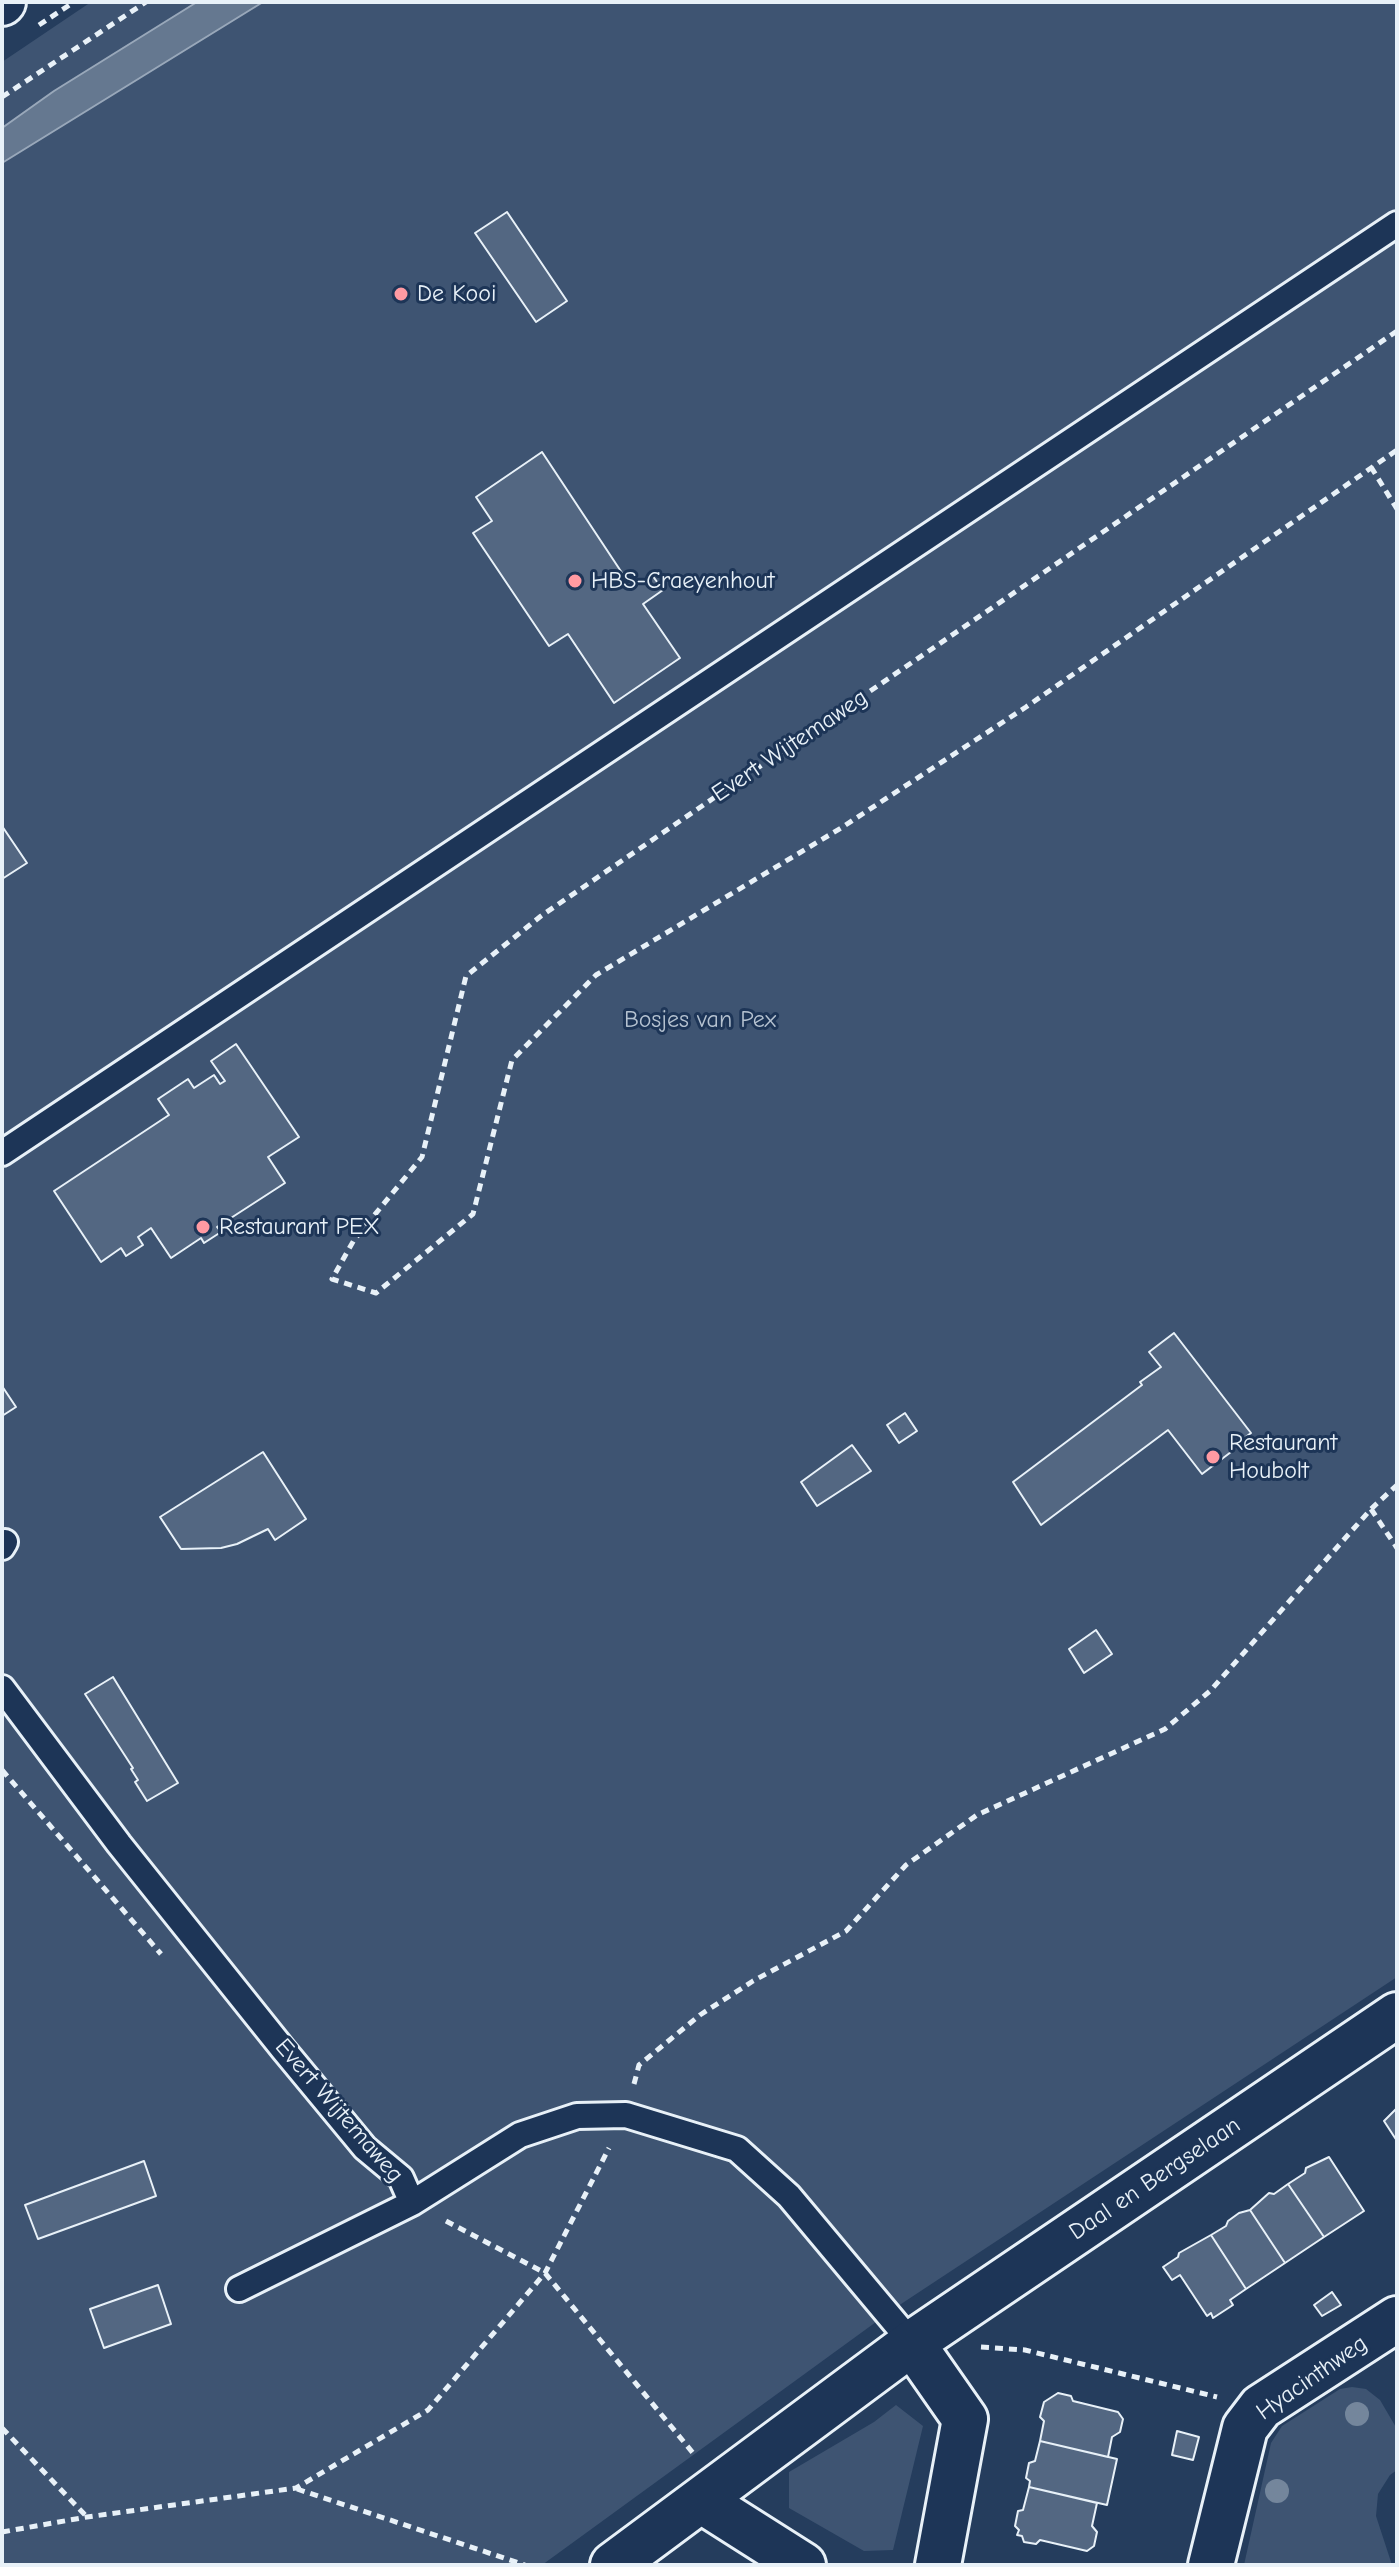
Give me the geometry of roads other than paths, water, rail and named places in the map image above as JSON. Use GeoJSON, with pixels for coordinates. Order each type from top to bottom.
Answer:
{"type":"FeatureCollection","features":[{"type":"Feature","properties":{"kind":"street","name":"Daal en Bergselaan"},"geometry":{"type":"LineString","coordinates":[[613,2565],[912,2343],[1397,2015]]}},
{"type":"Feature","properties":{"kind":"street","name":"Hyacinthweg"},"geometry":{"type":"LineString","coordinates":[[1211,2565],[1245,2428],[1261,2407],[1390,2339]]}},
{"type":"Feature","properties":{"kind":"street"},"geometry":{"type":"LineString","coordinates":[[912,2343],[965,2419],[938,2565]]}},
{"type":"Feature","properties":{"kind":"street"},"geometry":{"type":"LineString","coordinates":[[702,2501],[803,2565]]}},
{"type":"Feature","properties":{"kind":"lane"},"geometry":{"type":"LineString","coordinates":[[2,1153],[1397,224]]}},
{"type":"Feature","properties":{"kind":"lane","name":"Evert Wijtemaweg"},"geometry":{"type":"LineString","coordinates":[[2,1688],[119,1844],[283,2049],[365,2148],[401,2178],[412,2203],[520,2135],[577,2116],[626,2115],[737,2149],[789,2196],[912,2343]]}},
{"type":"Feature","properties":{"kind":"lane"},"geometry":{"type":"LineString","coordinates":[[239,2289],[412,2203]]}},
{"type":"Feature","properties":{"kind":"place","name":"De Kooi"},"geometry":{"type":"Point","coordinates":[401,294]}},
{"type":"Feature","properties":{"kind":"place","name":"HBS-Craeyenhout"},"geometry":{"type":"Point","coordinates":[575,581]}},
{"type":"Feature","properties":{"kind":"place","name":"Restaurant PEX"},"geometry":{"type":"Point","coordinates":[203,1227]}},
{"type":"Feature","properties":{"kind":"place","name":"Restaurant Houbolt"},"geometry":{"type":"Point","coordinates":[1213,1457]}},
{"type":"Feature","properties":{"kind":"park label","name":"Bosjes van Pex"},"geometry":{"type":"Point","coordinates":[700,1020]}}]}
